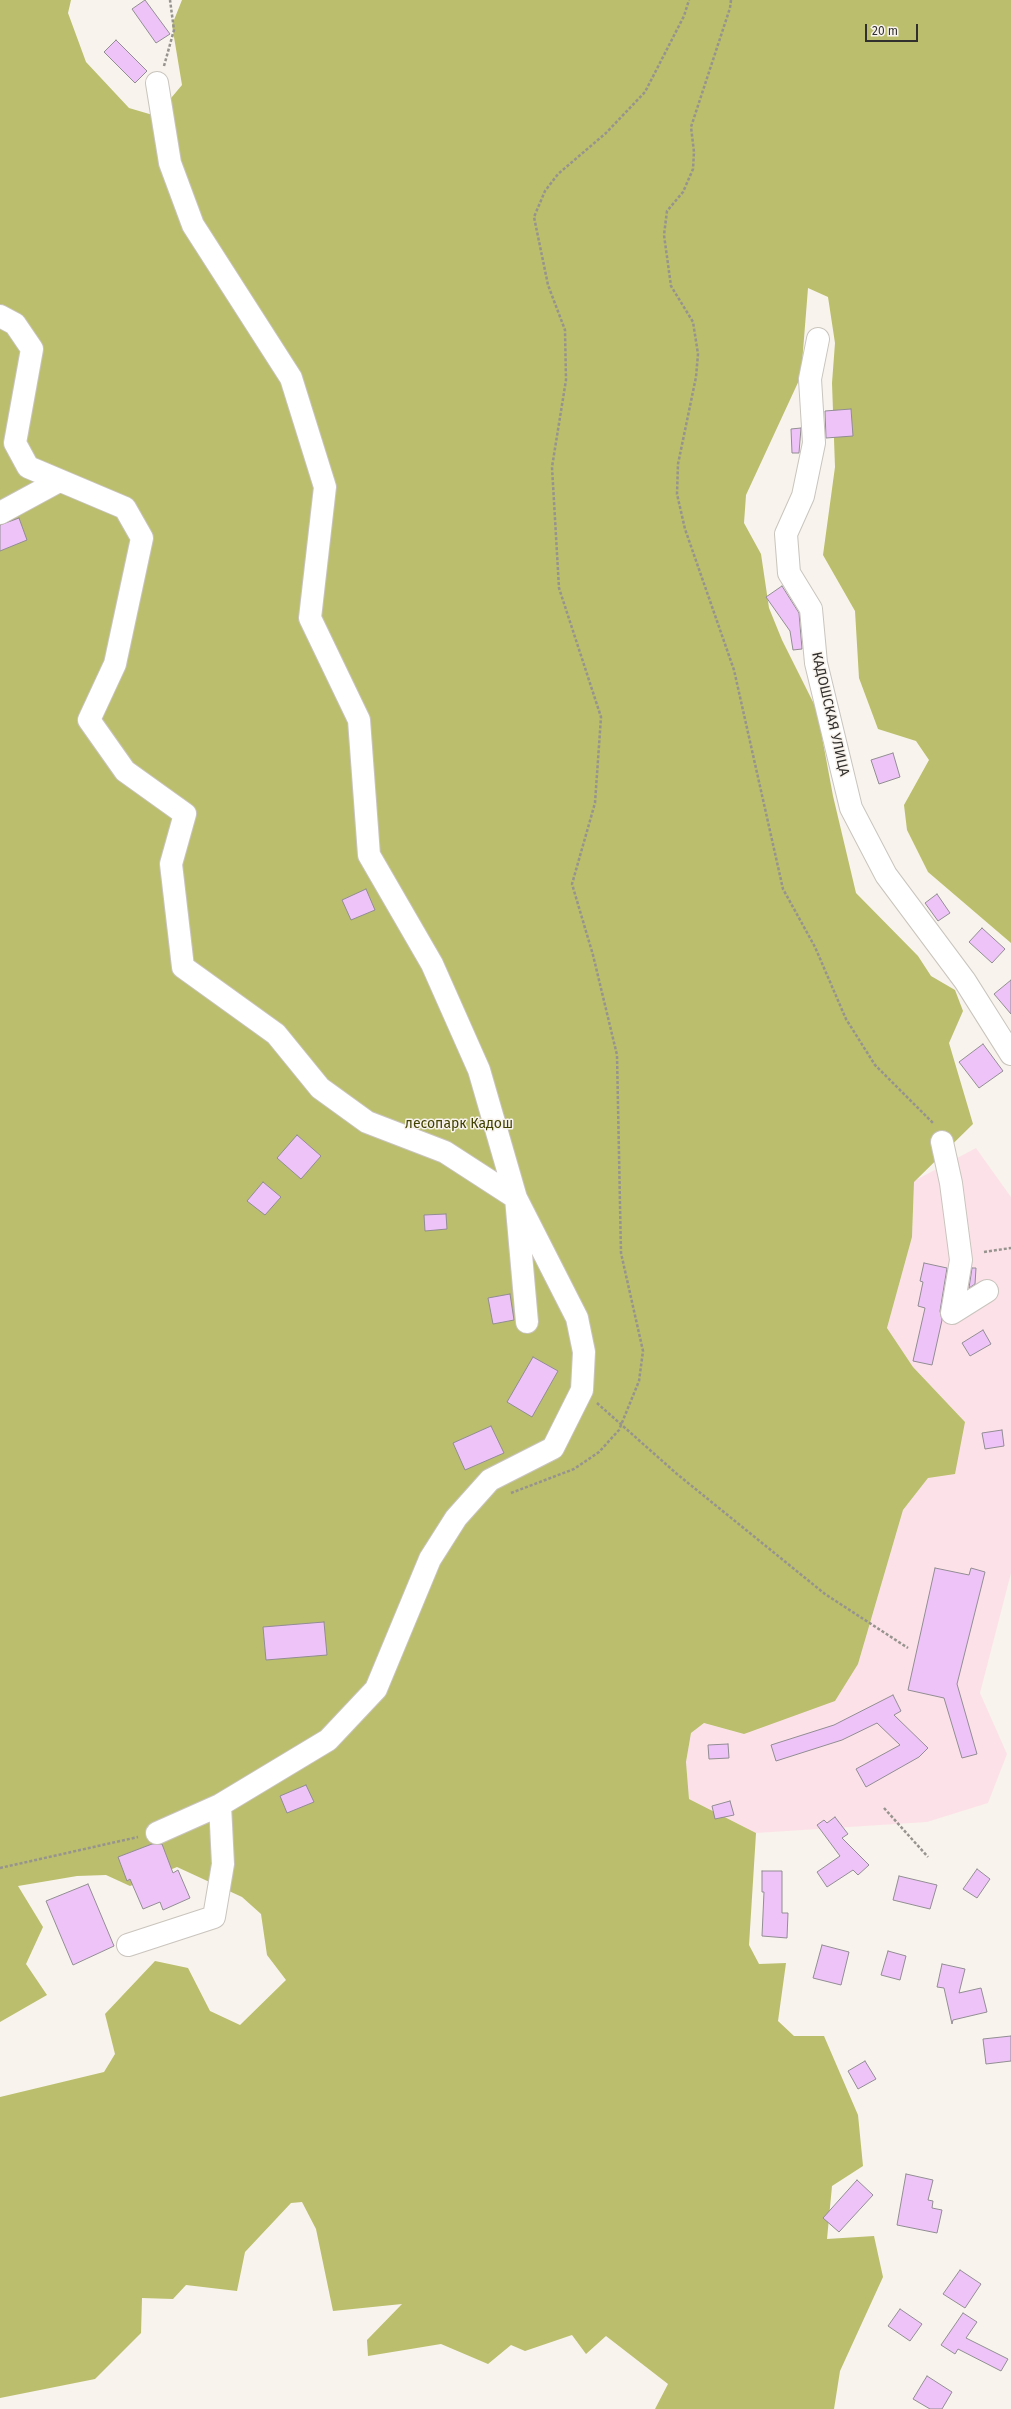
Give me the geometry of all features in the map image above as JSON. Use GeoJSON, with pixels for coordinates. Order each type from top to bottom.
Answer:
{"type":"FeatureCollection","features":[{"type":"Feature","properties":{"kind":"street"},"geometry":{"type":"LineString","coordinates":[[157,83],[170,163],[193,225],[291,378],[326,487],[310,618],[359,720],[369,855],[432,964],[479,1070],[516,1198],[577,1318],[584,1352],[582,1390],[553,1448],[490,1480],[456,1518],[430,1559],[376,1689],[328,1740],[220,1804],[157,1833]]}},
{"type":"Feature","properties":{"kind":"street"},"geometry":{"type":"LineString","coordinates":[[0,316],[15,324],[32,349],[15,443],[28,467],[125,508],[142,538],[115,664],[89,720],[125,770],[185,814],[171,864],[183,967],[276,1034],[320,1088],[367,1122],[445,1152],[516,1198]]}},
{"type":"Feature","properties":{"kind":"street","name":"КАДОШСКАЯ УЛИЦА"},"geometry":{"type":"LineString","coordinates":[[818,339],[810,379],[814,443],[803,496],[786,534],[788,573],[811,609],[816,663],[851,808],[886,875],[965,981],[1011,1054]]}},
{"type":"Feature","properties":{"kind":"street"},"geometry":{"type":"LineString","coordinates":[[0,513],[59,481]]}},
{"type":"Feature","properties":{"kind":"street"},"geometry":{"type":"LineString","coordinates":[[942,1142],[951,1183],[961,1260],[952,1313],[987,1291]]}},
{"type":"Feature","properties":{"kind":"street"},"geometry":{"type":"LineString","coordinates":[[516,1198],[527,1322]]}},
{"type":"Feature","properties":{"kind":"street"},"geometry":{"type":"LineString","coordinates":[[128,1945],[214,1917],[223,1864],[220,1804]]}},
{"type":"Feature","properties":{"kind":"path"},"geometry":{"type":"LineString","coordinates":[[157,83],[165,65],[174,30],[170,0]]}},
{"type":"Feature","properties":{"kind":"path"},"geometry":{"type":"LineString","coordinates":[[478,1492],[490,1497],[504,1496],[574,1469],[599,1452],[619,1430],[639,1381],[643,1352],[621,1253],[617,1055],[593,955],[572,884],[595,803],[600,717],[559,588],[552,467],[566,380],[565,330],[548,285],[534,217],[546,191],[558,174],[606,133],[645,92],[684,16],[689,0]]}},
{"type":"Feature","properties":{"kind":"path"},"geometry":{"type":"LineString","coordinates":[[731,0],[730,8],[691,127],[694,152],[693,169],[683,192],[667,211],[664,235],[671,286],[693,322],[698,354],[696,377],[678,464],[677,494],[685,529],[734,670],[783,889],[815,947],[846,1019],[875,1065],[934,1124],[942,1142]]}},
{"type":"Feature","properties":{"kind":"path"},"geometry":{"type":"LineString","coordinates":[[984,1252],[1011,1248]]}},
{"type":"Feature","properties":{"kind":"path"},"geometry":{"type":"LineString","coordinates":[[582,1390],[677,1474],[824,1594],[908,1648]]}},
{"type":"Feature","properties":{"kind":"path"},"geometry":{"type":"LineString","coordinates":[[884,1808],[928,1857]]}},
{"type":"Feature","properties":{"kind":"path"},"geometry":{"type":"LineString","coordinates":[[0,1868],[157,1833]]}},
{"type":"Feature","properties":{"kind":"shaded area"},"geometry":{"type":"Polygon","coordinates":[[[976,1148],[1011,1197],[1011,1573],[980,1693],[1007,1754],[988,1803],[927,1822],[756,1833],[689,1799],[686,1762],[691,1733],[704,1723],[744,1734],[858,1664],[903,1510],[928,1478],[965,1422],[913,1367],[887,1328],[912,1237],[914,1181],[976,1148]]]}},
{"type":"Feature","properties":{"kind":"green space","name":"лесопарк Кадош"},"geometry":{"type":"Polygon","coordinates":[[[0,0],[71,0],[68,13],[86,62],[129,108],[156,116],[182,85],[172,25],[182,0],[1011,0],[1011,943],[928,872],[907,830],[904,805],[929,760],[916,741],[878,729],[859,678],[855,611],[823,555],[835,467],[832,383],[835,343],[828,297],[808,288],[801,376],[746,495],[744,523],[761,554],[769,608],[782,640],[817,710],[833,796],[856,893],[918,956],[931,976],[955,990],[963,1011],[949,1043],[973,1124],[914,1182],[912,1237],[887,1328],[913,1367],[965,1422],[955,1474],[928,1478],[903,1510],[858,1664],[835,1701],[744,1734],[704,1723],[691,1733],[686,1762],[689,1799],[756,1833],[749,1945],[759,1964],[786,1963],[778,2021],[794,2036],[824,2036],[858,2115],[863,2166],[832,2186],[827,2239],[874,2236],[883,2277],[840,2371],[834,2409],[655,2409],[668,2384],[606,2336],[586,2354],[572,2335],[525,2351],[511,2345],[488,2364],[441,2344],[368,2356],[367,2340],[402,2304],[333,2311],[316,2229],[302,2202],[291,2203],[245,2252],[237,2291],[186,2285],[173,2299],[142,2298],[141,2333],[95,2379],[0,2398],[0,2097],[104,2072],[115,2054],[105,2014],[155,1961],[188,1968],[210,2011],[240,2025],[286,1980],[267,1955],[261,1914],[242,1897],[177,1867],[130,1886],[106,1875],[77,1876],[18,1886],[43,1927],[26,1964],[47,1995],[0,2022],[0,0]]]}},
{"type":"Feature","properties":{"kind":"building"},"geometry":{"type":"Polygon","coordinates":[[[145,0],[170,34],[156,43],[132,9],[145,0]]]}},
{"type":"Feature","properties":{"kind":"building"},"geometry":{"type":"Polygon","coordinates":[[[116,40],[147,71],[135,83],[104,52],[116,40]]]}},
{"type":"Feature","properties":{"kind":"building"},"geometry":{"type":"Polygon","coordinates":[[[851,409],[853,436],[826,438],[825,411],[851,409]]]}},
{"type":"Feature","properties":{"kind":"building"},"geometry":{"type":"Polygon","coordinates":[[[801,428],[799,453],[792,453],[791,429],[801,428]]]}},
{"type":"Feature","properties":{"kind":"building"},"geometry":{"type":"Polygon","coordinates":[[[19,518],[27,540],[0,551],[0,525],[19,518]]]}},
{"type":"Feature","properties":{"kind":"building"},"geometry":{"type":"Polygon","coordinates":[[[782,586],[799,613],[802,649],[793,650],[790,631],[766,597],[782,586]]]}},
{"type":"Feature","properties":{"kind":"building"},"geometry":{"type":"Polygon","coordinates":[[[893,753],[900,777],[879,784],[871,760],[893,753]]]}},
{"type":"Feature","properties":{"kind":"building"},"geometry":{"type":"Polygon","coordinates":[[[366,889],[375,910],[351,920],[342,900],[366,889]]]}},
{"type":"Feature","properties":{"kind":"building"},"geometry":{"type":"Polygon","coordinates":[[[937,894],[950,913],[938,921],[925,903],[937,894]]]}},
{"type":"Feature","properties":{"kind":"building"},"geometry":{"type":"Polygon","coordinates":[[[982,928],[1005,949],[992,963],[969,942],[982,928]]]}},
{"type":"Feature","properties":{"kind":"building"},"geometry":{"type":"Polygon","coordinates":[[[1011,980],[1011,1014],[994,994],[1011,980]]]}},
{"type":"Feature","properties":{"kind":"building"},"geometry":{"type":"Polygon","coordinates":[[[983,1044],[1003,1071],[979,1088],[959,1062],[983,1044]]]}},
{"type":"Feature","properties":{"kind":"building"},"geometry":{"type":"Polygon","coordinates":[[[297,1135],[321,1156],[301,1179],[277,1158],[297,1135]]]}},
{"type":"Feature","properties":{"kind":"building"},"geometry":{"type":"Polygon","coordinates":[[[263,1182],[281,1197],[265,1215],[247,1201],[263,1182]]]}},
{"type":"Feature","properties":{"kind":"building"},"geometry":{"type":"Polygon","coordinates":[[[446,1214],[447,1229],[425,1231],[424,1215],[446,1214]]]}},
{"type":"Feature","properties":{"kind":"building"},"geometry":{"type":"Polygon","coordinates":[[[924,1263],[947,1268],[940,1311],[942,1320],[932,1365],[913,1361],[925,1308],[918,1306],[923,1282],[920,1281],[924,1263]]]}},
{"type":"Feature","properties":{"kind":"building"},"geometry":{"type":"Polygon","coordinates":[[[972,1268],[976,1268],[975,1284],[969,1288],[972,1268]]]}},
{"type":"Feature","properties":{"kind":"building"},"geometry":{"type":"Polygon","coordinates":[[[510,1294],[514,1320],[493,1324],[488,1298],[510,1294]]]}},
{"type":"Feature","properties":{"kind":"building"},"geometry":{"type":"Polygon","coordinates":[[[983,1330],[991,1344],[970,1356],[962,1343],[983,1330]]]}},
{"type":"Feature","properties":{"kind":"building"},"geometry":{"type":"Polygon","coordinates":[[[533,1357],[558,1371],[532,1417],[507,1402],[533,1357]]]}},
{"type":"Feature","properties":{"kind":"building"},"geometry":{"type":"Polygon","coordinates":[[[491,1426],[504,1453],[465,1470],[453,1443],[491,1426]]]}},
{"type":"Feature","properties":{"kind":"building"},"geometry":{"type":"Polygon","coordinates":[[[1002,1430],[1004,1446],[985,1449],[982,1433],[1002,1430]]]}},
{"type":"Feature","properties":{"kind":"building"},"geometry":{"type":"Polygon","coordinates":[[[935,1568],[969,1575],[971,1568],[985,1572],[957,1684],[977,1754],[962,1758],[944,1698],[908,1690],[935,1568]]]}},
{"type":"Feature","properties":{"kind":"building"},"geometry":{"type":"Polygon","coordinates":[[[324,1622],[327,1655],[266,1660],[263,1627],[324,1622]]]}},
{"type":"Feature","properties":{"kind":"building"},"geometry":{"type":"Polygon","coordinates":[[[893,1695],[901,1711],[894,1715],[928,1748],[919,1757],[866,1787],[856,1769],[900,1745],[877,1723],[842,1740],[776,1761],[771,1745],[834,1725],[893,1695]]]}},
{"type":"Feature","properties":{"kind":"building"},"geometry":{"type":"Polygon","coordinates":[[[728,1744],[729,1758],[709,1759],[708,1745],[728,1744]]]}},
{"type":"Feature","properties":{"kind":"building"},"geometry":{"type":"Polygon","coordinates":[[[306,1785],[314,1802],[287,1813],[280,1796],[306,1785]]]}},
{"type":"Feature","properties":{"kind":"building"},"geometry":{"type":"Polygon","coordinates":[[[730,1801],[734,1815],[715,1819],[712,1806],[730,1801]]]}},
{"type":"Feature","properties":{"kind":"building"},"geometry":{"type":"Polygon","coordinates":[[[835,1817],[848,1834],[842,1838],[869,1865],[858,1875],[853,1870],[827,1887],[817,1872],[840,1856],[817,1825],[824,1820],[827,1823],[835,1817]]]}},
{"type":"Feature","properties":{"kind":"building"},"geometry":{"type":"Polygon","coordinates":[[[152,1844],[162,1844],[173,1873],[178,1870],[190,1898],[163,1910],[160,1902],[143,1909],[130,1879],[127,1881],[118,1857],[152,1844]]]}},
{"type":"Feature","properties":{"kind":"building"},"geometry":{"type":"Polygon","coordinates":[[[977,1869],[990,1879],[977,1898],[963,1889],[977,1869]]]}},
{"type":"Feature","properties":{"kind":"building"},"geometry":{"type":"Polygon","coordinates":[[[762,1871],[782,1871],[782,1913],[788,1913],[787,1938],[762,1936],[764,1892],[762,1892],[762,1871]]]}},
{"type":"Feature","properties":{"kind":"building"},"geometry":{"type":"Polygon","coordinates":[[[899,1876],[937,1885],[930,1909],[893,1900],[899,1876]]]}},
{"type":"Feature","properties":{"kind":"building"},"geometry":{"type":"Polygon","coordinates":[[[88,1884],[114,1946],[73,1965],[46,1901],[88,1884]]]}},
{"type":"Feature","properties":{"kind":"building"},"geometry":{"type":"Polygon","coordinates":[[[822,1945],[849,1952],[841,1985],[813,1978],[822,1945]]]}},
{"type":"Feature","properties":{"kind":"building"},"geometry":{"type":"Polygon","coordinates":[[[888,1951],[906,1956],[900,1980],[881,1975],[888,1951]]]}},
{"type":"Feature","properties":{"kind":"building"},"geometry":{"type":"Polygon","coordinates":[[[942,1964],[965,1969],[959,1993],[981,1988],[987,2012],[953,2020],[952,2024],[944,1988],[937,1987],[942,1964]]]}},
{"type":"Feature","properties":{"kind":"building"},"geometry":{"type":"Polygon","coordinates":[[[1011,2036],[1011,2061],[986,2064],[983,2039],[1011,2036]]]}},
{"type":"Feature","properties":{"kind":"building"},"geometry":{"type":"Polygon","coordinates":[[[865,2061],[876,2079],[858,2089],[848,2071],[865,2061]]]}},
{"type":"Feature","properties":{"kind":"building"},"geometry":{"type":"Polygon","coordinates":[[[906,2174],[933,2180],[928,2200],[933,2201],[932,2208],[942,2210],[937,2233],[897,2225],[906,2174]]]}},
{"type":"Feature","properties":{"kind":"building"},"geometry":{"type":"Polygon","coordinates":[[[857,2180],[873,2195],[839,2232],[823,2218],[857,2180]]]}},
{"type":"Feature","properties":{"kind":"building"},"geometry":{"type":"Polygon","coordinates":[[[960,2270],[981,2284],[965,2308],[943,2294],[960,2270]]]}},
{"type":"Feature","properties":{"kind":"building"},"geometry":{"type":"Polygon","coordinates":[[[900,2309],[922,2324],[910,2341],[888,2326],[900,2309]]]}},
{"type":"Feature","properties":{"kind":"building"},"geometry":{"type":"Polygon","coordinates":[[[963,2313],[977,2322],[966,2338],[1008,2359],[1001,2371],[958,2349],[955,2354],[941,2345],[963,2313]]]}},
{"type":"Feature","properties":{"kind":"building"},"geometry":{"type":"Polygon","coordinates":[[[927,2376],[952,2392],[942,2409],[930,2409],[913,2399],[927,2376]]]}}]}
